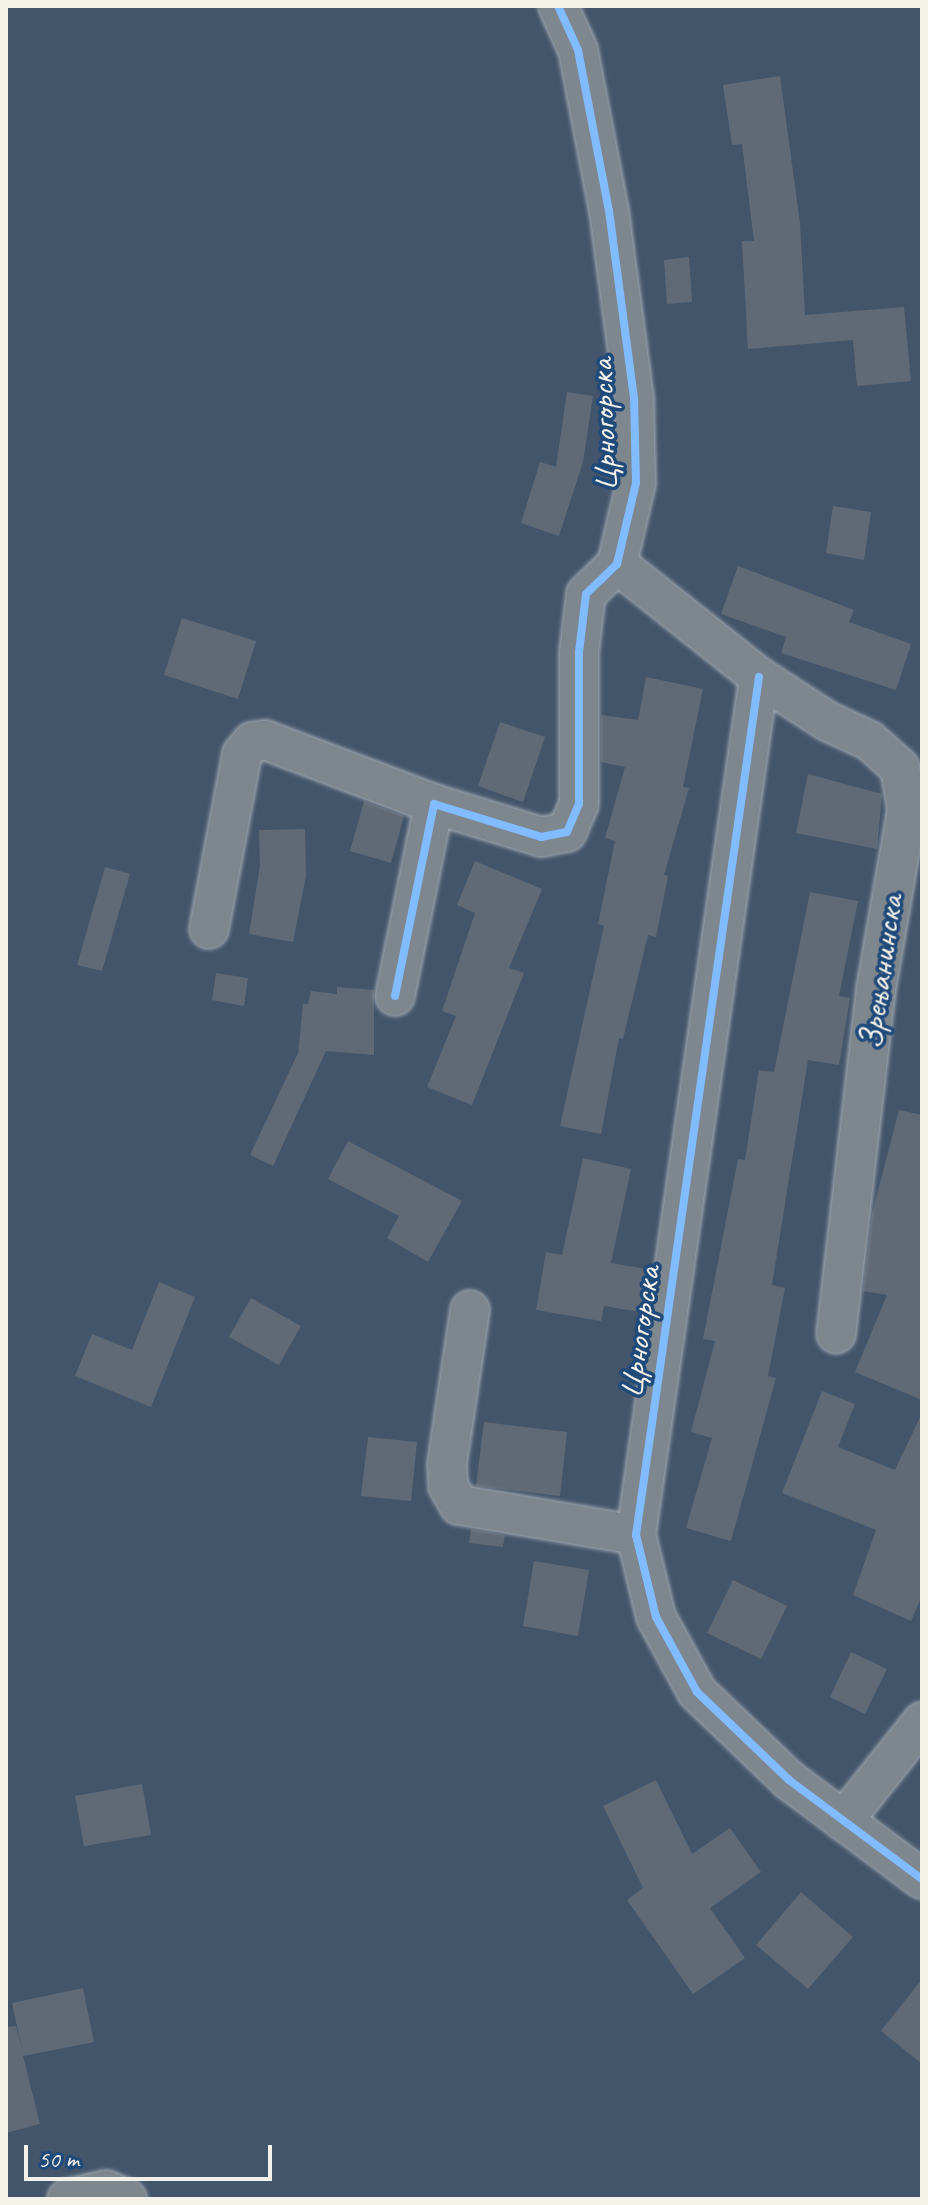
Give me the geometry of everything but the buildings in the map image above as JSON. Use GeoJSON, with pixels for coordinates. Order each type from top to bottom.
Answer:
{"type":"FeatureCollection","features":[{"type":"Feature","properties":{"kind":"street","name":"Црногорска"},"geometry":{"type":"LineString","coordinates":[[558,6],[578,50],[595,138],[634,398],[636,483],[617,564]]}},
{"type":"Feature","properties":{"kind":"street","name":"Зрењанинска"},"geometry":{"type":"LineString","coordinates":[[617,564],[759,677],[827,721],[870,741],[900,768],[907,810],[876,989],[836,1334]]}},
{"type":"Feature","properties":{"kind":"street"},"geometry":{"type":"LineString","coordinates":[[209,929],[242,754],[252,742],[265,740],[434,804],[541,837],[567,832],[579,804],[579,652],[586,594],[617,564]]}},
{"type":"Feature","properties":{"kind":"street","name":"Црногорска"},"geometry":{"type":"LineString","coordinates":[[759,677],[636,1535],[656,1617],[697,1692],[789,1780],[922,1879]]}},
{"type":"Feature","properties":{"kind":"street"},"geometry":{"type":"LineString","coordinates":[[395,996],[434,804]]}},
{"type":"Feature","properties":{"kind":"street"},"geometry":{"type":"LineString","coordinates":[[470,1310],[447,1464],[448,1486],[459,1505],[636,1535]]}},
{"type":"Feature","properties":{"kind":"street"},"geometry":{"type":"LineString","coordinates":[[843,1821],[922,1722]]}},
{"type":"Feature","properties":{"kind":"street"},"geometry":{"type":"LineString","coordinates":[[67,2199],[106,2190],[127,2199]]}},
{"type":"Feature","properties":{"kind":"cycle path"},"geometry":{"type":"LineString","coordinates":[[395,996],[434,804],[541,837],[567,832],[579,804],[579,652],[586,594],[617,564],[636,483],[634,398],[609,211],[578,50],[558,6]]}},
{"type":"Feature","properties":{"kind":"cycle path"},"geometry":{"type":"LineString","coordinates":[[759,677],[636,1535],[656,1617],[697,1692],[789,1780],[922,1879]]}}]}
